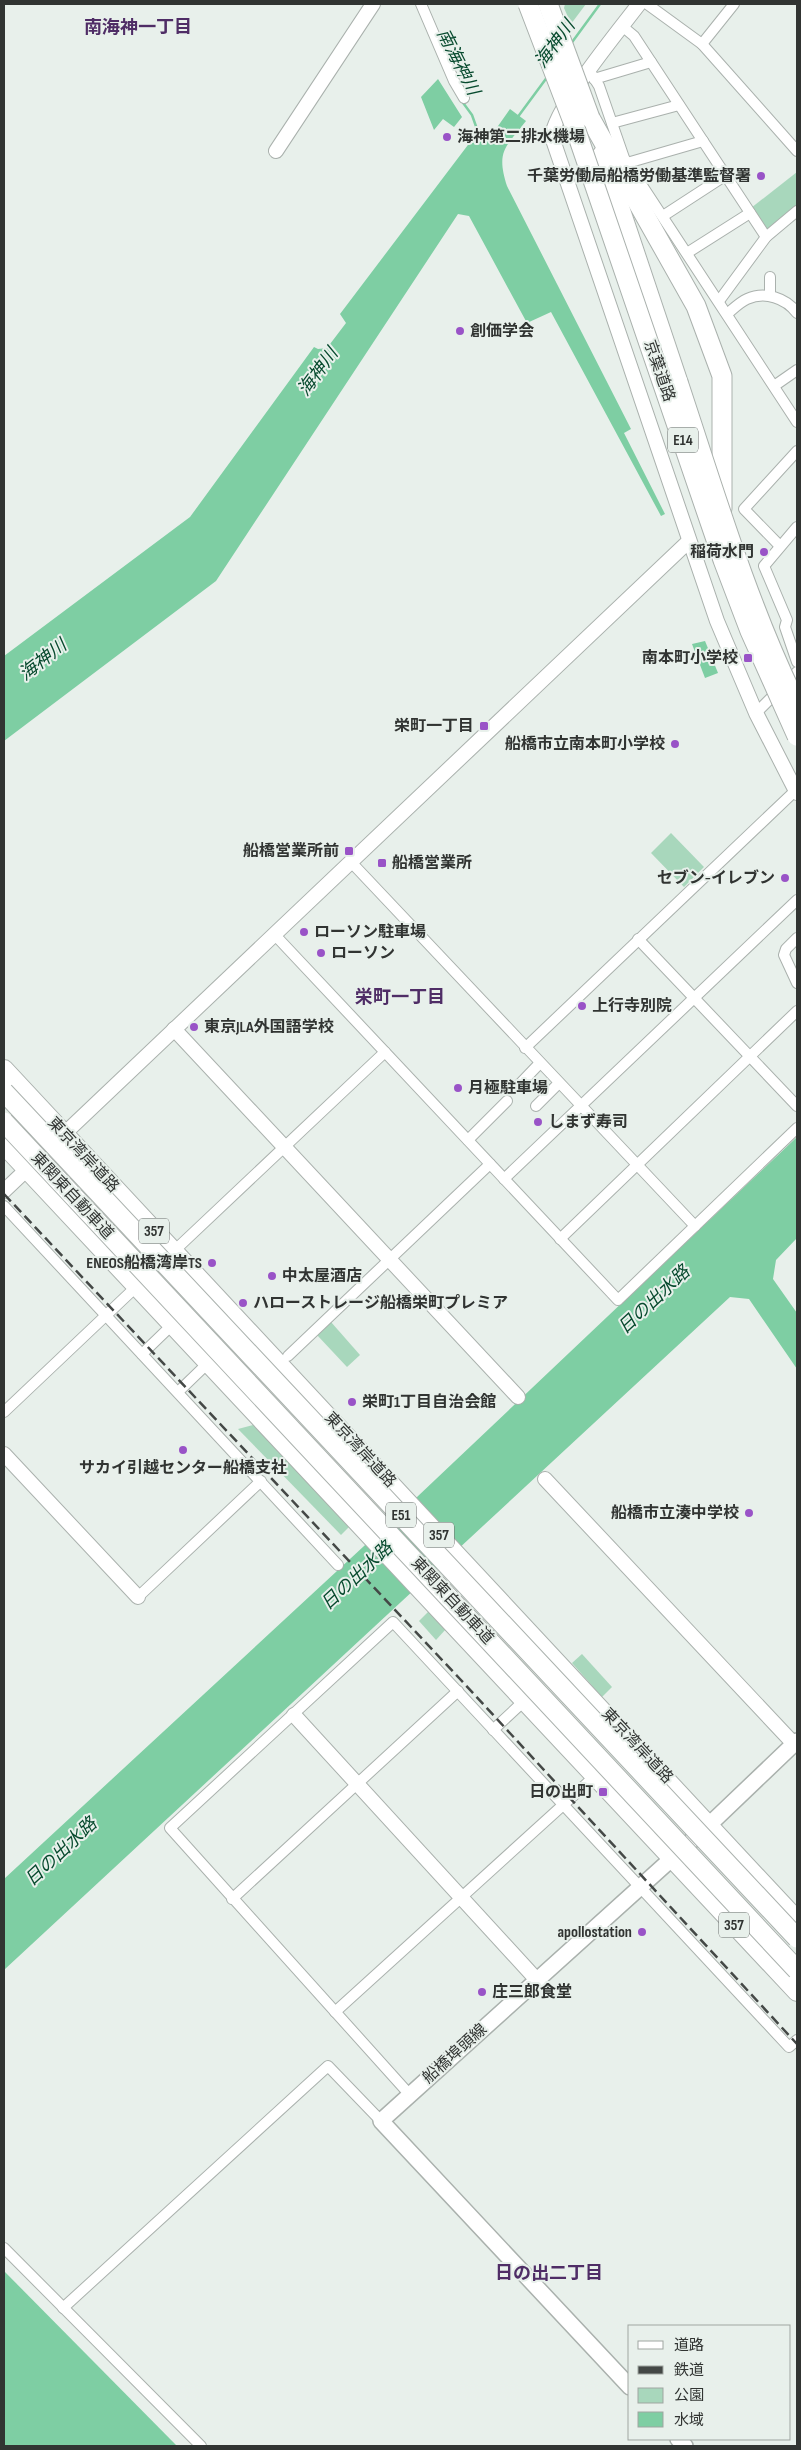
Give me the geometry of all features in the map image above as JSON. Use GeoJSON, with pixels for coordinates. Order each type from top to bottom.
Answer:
{"type":"FeatureCollection","features":[{"type":"Feature","properties":{"kind":"highway","name":"京葉道路"},"geometry":{"type":"LineString","coordinates":[[528,4],[575,125],[723,560],[750,631],[797,736]]}},
{"type":"Feature","properties":{"kind":"highway","name":"京葉道路"},"geometry":{"type":"LineString","coordinates":[[548,4],[590,118],[722,512],[764,626],[797,705]]}},
{"type":"Feature","properties":{"kind":"highway"},"geometry":{"type":"LineString","coordinates":[[590,118],[696,306],[722,376],[722,512]]}},
{"type":"Feature","properties":{"kind":"highway","name":"東京湾岸道路"},"geometry":{"type":"LineString","coordinates":[[4,1069],[634,1742],[797,1920]]}},
{"type":"Feature","properties":{"kind":"highway","name":"東関東自動車道"},"geometry":{"type":"LineString","coordinates":[[4,1092],[797,1938]]}},
{"type":"Feature","properties":{"kind":"highway"},"geometry":{"type":"LineString","coordinates":[[4,1112],[27,1137],[32,1146],[26,1169]]}},
{"type":"Feature","properties":{"kind":"highway","name":"東関東自動車道"},"geometry":{"type":"LineString","coordinates":[[4,1122],[797,1970]]}},
{"type":"Feature","properties":{"kind":"highway"},"geometry":{"type":"LineString","coordinates":[[63,1133],[56,1150],[55,1159],[88,1196],[86,1220],[123,1264],[123,1271]]}},
{"type":"Feature","properties":{"kind":"highway","name":"357"},"geometry":{"type":"LineString","coordinates":[[4,1145],[797,1992]]}},
{"type":"Feature","properties":{"kind":"main road","name":"船橋埠頭線"},"geometry":{"type":"LineString","coordinates":[[381,2121],[639,1886],[709,1825],[796,1743]]}},
{"type":"Feature","properties":{"kind":"main road"},"geometry":{"type":"LineString","coordinates":[[381,2121],[628,2385]]}},
{"type":"Feature","properties":{"kind":"street"},"geometry":{"type":"LineString","coordinates":[[276,151],[373,4]]}},
{"type":"Feature","properties":{"kind":"street"},"geometry":{"type":"LineString","coordinates":[[421,4],[454,81],[464,98]]}},
{"type":"Feature","properties":{"kind":"street"},"geometry":{"type":"LineString","coordinates":[[525,1048],[796,791],[756,713],[717,621],[552,137],[556,120],[592,74],[622,26],[639,4]]}},
{"type":"Feature","properties":{"kind":"street"},"geometry":{"type":"LineString","coordinates":[[647,4],[702,44],[797,151]]}},
{"type":"Feature","properties":{"kind":"street"},"geometry":{"type":"LineString","coordinates":[[702,44],[734,4]]}},
{"type":"Feature","properties":{"kind":"street"},"geometry":{"type":"LineString","coordinates":[[622,26],[634,36],[766,237]]}},
{"type":"Feature","properties":{"kind":"street"},"geometry":{"type":"LineString","coordinates":[[592,74],[651,62]]}},
{"type":"Feature","properties":{"kind":"street"},"geometry":{"type":"LineString","coordinates":[[592,74],[627,162],[797,422]]}},
{"type":"Feature","properties":{"kind":"street"},"geometry":{"type":"LineString","coordinates":[[612,123],[679,105]]}},
{"type":"Feature","properties":{"kind":"street"},"geometry":{"type":"LineString","coordinates":[[627,162],[703,141]]}},
{"type":"Feature","properties":{"kind":"street"},"geometry":{"type":"LineString","coordinates":[[663,216],[726,175]]}},
{"type":"Feature","properties":{"kind":"street"},"geometry":{"type":"LineString","coordinates":[[719,301],[766,237],[797,211]]}},
{"type":"Feature","properties":{"kind":"street"},"geometry":{"type":"LineString","coordinates":[[687,253],[750,213]]}},
{"type":"Feature","properties":{"kind":"street"},"geometry":{"type":"LineString","coordinates":[[770,277],[770,295]]}},
{"type":"Feature","properties":{"kind":"street"},"geometry":{"type":"LineString","coordinates":[[727,314],[747,299],[770,295],[791,304],[797,313]]}},
{"type":"Feature","properties":{"kind":"street"},"geometry":{"type":"LineString","coordinates":[[774,386],[797,370]]}},
{"type":"Feature","properties":{"kind":"street"},"geometry":{"type":"LineString","coordinates":[[779,545],[744,509],[797,451]]}},
{"type":"Feature","properties":{"kind":"street"},"geometry":{"type":"LineString","coordinates":[[797,527],[779,545],[764,566],[787,620],[785,627],[797,662]]}},
{"type":"Feature","properties":{"kind":"street"},"geometry":{"type":"LineString","coordinates":[[4,1191],[689,541]]}},
{"type":"Feature","properties":{"kind":"street"},"geometry":{"type":"LineString","coordinates":[[756,713],[797,672]]}},
{"type":"Feature","properties":{"kind":"street"},"geometry":{"type":"LineString","coordinates":[[350,862],[695,1226]]}},
{"type":"Feature","properties":{"kind":"street"},"geometry":{"type":"LineString","coordinates":[[504,1179],[797,900]]}},
{"type":"Feature","properties":{"kind":"street"},"geometry":{"type":"LineString","coordinates":[[274,934],[618,1300],[797,1128]]}},
{"type":"Feature","properties":{"kind":"street"},"geometry":{"type":"LineString","coordinates":[[797,938],[786,949],[784,955],[797,983]]}},
{"type":"Feature","properties":{"kind":"street"},"geometry":{"type":"LineString","coordinates":[[638,939],[797,1106]]}},
{"type":"Feature","properties":{"kind":"street"},"geometry":{"type":"LineString","coordinates":[[560,1239],[797,1011]]}},
{"type":"Feature","properties":{"kind":"street"},"geometry":{"type":"LineString","coordinates":[[174,1029],[518,1397]]}},
{"type":"Feature","properties":{"kind":"street"},"geometry":{"type":"LineString","coordinates":[[174,1252],[385,1052]]}},
{"type":"Feature","properties":{"kind":"street"},"geometry":{"type":"LineString","coordinates":[[517,1087],[540,1063]]}},
{"type":"Feature","properties":{"kind":"street"},"geometry":{"type":"LineString","coordinates":[[536,1106],[559,1083]]}},
{"type":"Feature","properties":{"kind":"street"},"geometry":{"type":"LineString","coordinates":[[468,1140],[507,1101]]}},
{"type":"Feature","properties":{"kind":"street"},"geometry":{"type":"LineString","coordinates":[[288,1356],[490,1164]]}},
{"type":"Feature","properties":{"kind":"street"},"geometry":{"type":"LineString","coordinates":[[4,1206],[338,1565]]}},
{"type":"Feature","properties":{"kind":"street"},"geometry":{"type":"LineString","coordinates":[[4,1412],[137,1286]]}},
{"type":"Feature","properties":{"kind":"street"},"geometry":{"type":"LineString","coordinates":[[142,1354],[173,1324]]}},
{"type":"Feature","properties":{"kind":"street"},"geometry":{"type":"LineString","coordinates":[[178,1392],[209,1362]]}},
{"type":"Feature","properties":{"kind":"street"},"geometry":{"type":"LineString","coordinates":[[4,1454],[138,1597],[261,1482]]}},
{"type":"Feature","properties":{"kind":"street"},"geometry":{"type":"LineString","coordinates":[[545,1478],[796,1743]]}},
{"type":"Feature","properties":{"kind":"street"},"geometry":{"type":"LineString","coordinates":[[410,2095],[170,1828],[393,1622],[789,2047],[797,2040]]}},
{"type":"Feature","properties":{"kind":"street"},"geometry":{"type":"LineString","coordinates":[[232,1898],[458,1691]]}},
{"type":"Feature","properties":{"kind":"street"},"geometry":{"type":"LineString","coordinates":[[493,1730],[524,1701]]}},
{"type":"Feature","properties":{"kind":"street"},"geometry":{"type":"LineString","coordinates":[[294,1715],[536,1979]]}},
{"type":"Feature","properties":{"kind":"street"},"geometry":{"type":"LineString","coordinates":[[335,2012],[595,1776]]}},
{"type":"Feature","properties":{"kind":"street"},"geometry":{"type":"LineString","coordinates":[[63,2308],[328,2066],[381,2121]]}},
{"type":"Feature","properties":{"kind":"street"},"geometry":{"type":"LineString","coordinates":[[4,2248],[201,2446]]}},
{"type":"Feature","properties":{"kind":"green space"},"geometry":{"type":"Polygon","coordinates":[[[565,4],[586,4],[571,24],[564,8],[565,4]]]}},
{"type":"Feature","properties":{"kind":"green space"},"geometry":{"type":"Polygon","coordinates":[[[797,172],[797,207],[767,232],[751,208],[797,172]]]}},
{"type":"Feature","properties":{"kind":"green space"},"geometry":{"type":"Polygon","coordinates":[[[671,833],[704,867],[684,887],[651,853],[671,833]]]}},
{"type":"Feature","properties":{"kind":"green space"},"geometry":{"type":"Polygon","coordinates":[[[331,1322],[360,1355],[347,1367],[317,1335],[331,1322]]]}},
{"type":"Feature","properties":{"kind":"green space"},"geometry":{"type":"Polygon","coordinates":[[[253,1425],[350,1526],[341,1535],[238,1429],[253,1425]]]}},
{"type":"Feature","properties":{"kind":"green space"},"geometry":{"type":"Polygon","coordinates":[[[429,1611],[446,1629],[436,1640],[419,1621],[429,1611]]]}},
{"type":"Feature","properties":{"kind":"green space"},"geometry":{"type":"Polygon","coordinates":[[[582,1654],[612,1687],[602,1697],[572,1663],[582,1654]]]}},
{"type":"Feature","properties":{"kind":"water"},"geometry":{"type":"Polygon","coordinates":[[[438,79],[462,117],[454,127],[443,119],[434,130],[421,97],[438,79]]]}},
{"type":"Feature","properties":{"kind":"water"},"geometry":{"type":"Polygon","coordinates":[[[510,109],[526,121],[504,150],[502,165],[507,186],[631,429],[624,433],[665,514],[661,516],[551,312],[527,323],[469,216],[458,214],[216,581],[4,741],[4,656],[190,517],[314,347],[318,349],[327,348],[346,323],[340,314],[480,129],[491,136],[510,109]]]}},
{"type":"Feature","properties":{"kind":"water"},"geometry":{"type":"Polygon","coordinates":[[[705,641],[718,673],[705,678],[692,644],[705,641]]]}},
{"type":"Feature","properties":{"kind":"water","name":"日の出水路"},"geometry":{"type":"Polygon","coordinates":[[[797,1137],[797,1238],[776,1260],[773,1279],[797,1313],[797,1369],[749,1299],[730,1297],[4,1970],[4,1879],[417,1497],[797,1137]]]}},
{"type":"Feature","properties":{"kind":"water"},"geometry":{"type":"Polygon","coordinates":[[[4,2271],[177,2446],[4,2446],[4,2271]]]}},
{"type":"Feature","properties":{"kind":"waterway","name":"海神川"},"geometry":{"type":"LineString","coordinates":[[570,45],[600,4]]}},
{"type":"Feature","properties":{"kind":"waterway","name":"海神川"},"geometry":{"type":"LineString","coordinates":[[517,118],[548,76]]}},
{"type":"Feature","properties":{"kind":"waterway","name":"南海神川"},"geometry":{"type":"LineString","coordinates":[[461,100],[472,115],[478,132]]}},
{"type":"Feature","properties":{"kind":"railway"},"geometry":{"type":"LineString","coordinates":[[4,1194],[460,1679],[797,2044]]}},
{"type":"Feature","properties":{"kind":"place","name":"海神第二排水機場"},"geometry":{"type":"Point","coordinates":[447,137]}},
{"type":"Feature","properties":{"kind":"place","name":"千葉労働局船橋労働基準監督署"},"geometry":{"type":"Point","coordinates":[761,176]}},
{"type":"Feature","properties":{"kind":"place","name":"創価学会"},"geometry":{"type":"Point","coordinates":[460,331]}},
{"type":"Feature","properties":{"kind":"place","name":"稲荷水門"},"geometry":{"type":"Point","coordinates":[764,552]}},
{"type":"Feature","properties":{"kind":"place","name":"南本町小学校"},"geometry":{"type":"Point","coordinates":[748,658]}},
{"type":"Feature","properties":{"kind":"place","name":"栄町一丁目"},"geometry":{"type":"Point","coordinates":[484,726]}},
{"type":"Feature","properties":{"kind":"place","name":"船橋市立南本町小学校"},"geometry":{"type":"Point","coordinates":[675,744]}},
{"type":"Feature","properties":{"kind":"place","name":"船橋営業所前"},"geometry":{"type":"Point","coordinates":[349,851]}},
{"type":"Feature","properties":{"kind":"place","name":"船橋営業所"},"geometry":{"type":"Point","coordinates":[382,863]}},
{"type":"Feature","properties":{"kind":"place","name":"セブン-イレブン"},"geometry":{"type":"Point","coordinates":[785,878]}},
{"type":"Feature","properties":{"kind":"place","name":"ローソン駐車場"},"geometry":{"type":"Point","coordinates":[304,932]}},
{"type":"Feature","properties":{"kind":"place","name":"ローソン"},"geometry":{"type":"Point","coordinates":[321,953]}},
{"type":"Feature","properties":{"kind":"place","name":"上行寺別院"},"geometry":{"type":"Point","coordinates":[582,1006]}},
{"type":"Feature","properties":{"kind":"place","name":"東京JLA外国語学校"},"geometry":{"type":"Point","coordinates":[194,1027]}},
{"type":"Feature","properties":{"kind":"place","name":"月極駐車場"},"geometry":{"type":"Point","coordinates":[458,1088]}},
{"type":"Feature","properties":{"kind":"place","name":"しまず寿司"},"geometry":{"type":"Point","coordinates":[538,1122]}},
{"type":"Feature","properties":{"kind":"place","name":"ENEOS船橋湾岸TS"},"geometry":{"type":"Point","coordinates":[212,1263]}},
{"type":"Feature","properties":{"kind":"place","name":"中太屋酒店"},"geometry":{"type":"Point","coordinates":[272,1276]}},
{"type":"Feature","properties":{"kind":"place","name":"ハローストレージ船橋栄町プレミア"},"geometry":{"type":"Point","coordinates":[243,1303]}},
{"type":"Feature","properties":{"kind":"place","name":"栄町1丁目自治会館"},"geometry":{"type":"Point","coordinates":[352,1402]}},
{"type":"Feature","properties":{"kind":"place","name":"サカイ引越センター船橋支社"},"geometry":{"type":"Point","coordinates":[183,1450]}},
{"type":"Feature","properties":{"kind":"place","name":"船橋市立湊中学校"},"geometry":{"type":"Point","coordinates":[749,1513]}},
{"type":"Feature","properties":{"kind":"place","name":"日の出町"},"geometry":{"type":"Point","coordinates":[603,1792]}},
{"type":"Feature","properties":{"kind":"place","name":"apollostation"},"geometry":{"type":"Point","coordinates":[642,1932]}},
{"type":"Feature","properties":{"kind":"place","name":"庄三郎食堂"},"geometry":{"type":"Point","coordinates":[482,1992]}},
{"type":"Feature","properties":{"kind":"district","name":"南海神一丁目"},"geometry":{"type":"Point","coordinates":[138,27]}},
{"type":"Feature","properties":{"kind":"district","name":"栄町一丁目"},"geometry":{"type":"Point","coordinates":[400,997]}},
{"type":"Feature","properties":{"kind":"district","name":"日の出二丁目"},"geometry":{"type":"Point","coordinates":[549,2273]}}]}
